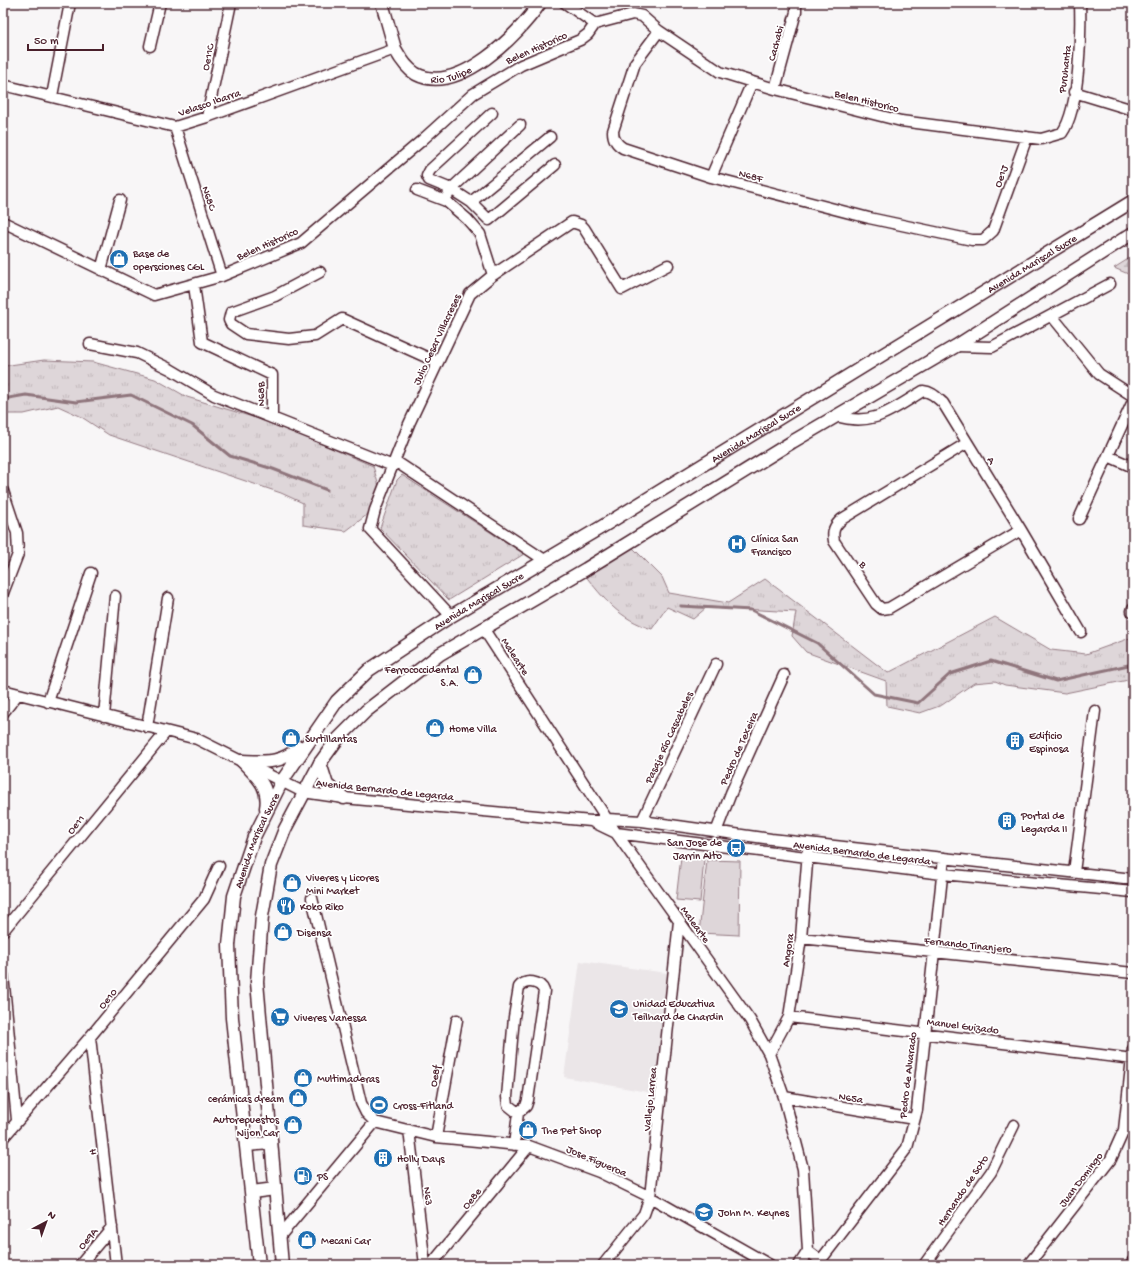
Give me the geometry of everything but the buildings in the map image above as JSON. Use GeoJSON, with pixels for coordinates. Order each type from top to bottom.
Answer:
{"type":"FeatureCollection","features":[{"type":"Feature","properties":{"kind":"main road","name":"Rio Tulipe"},"geometry":{"type":"LineString","coordinates":[[382,3],[395,49],[408,68],[424,77],[436,79],[455,75],[491,55],[512,36],[540,3]]}},
{"type":"Feature","properties":{"kind":"main road","name":"Avenida Mariscal Sucre"},"geometry":{"type":"LineString","coordinates":[[259,1265],[247,1145],[235,1055],[229,945],[234,896],[254,837],[282,781],[337,701],[369,670],[451,616],[546,561],[1133,201]]}},
{"type":"Feature","properties":{"kind":"main road","name":"Avenida Mariscal Sucre"},"geometry":{"type":"LineString","coordinates":[[282,1265],[257,982],[262,916],[271,865],[285,829],[320,763],[336,742],[366,711],[434,657],[586,569],[792,442],[956,346],[1133,233]]}},
{"type":"Feature","properties":{"kind":"main road"},"geometry":{"type":"LineString","coordinates":[[242,761],[275,762],[281,760],[294,752],[311,737]]}},
{"type":"Feature","properties":{"kind":"main road"},"geometry":{"type":"LineString","coordinates":[[242,761],[264,786],[268,800],[266,813]]}},
{"type":"Feature","properties":{"kind":"main road"},"geometry":{"type":"LineString","coordinates":[[320,763],[327,785],[344,798]]}},
{"type":"Feature","properties":{"kind":"main road"},"geometry":{"type":"LineString","coordinates":[[247,1145],[271,1143]]}},
{"type":"Feature","properties":{"kind":"main road"},"geometry":{"type":"LineString","coordinates":[[252,1192],[275,1189]]}},
{"type":"Feature","properties":{"kind":"street"},"geometry":{"type":"LineString","coordinates":[[52,96],[68,3]]}},
{"type":"Feature","properties":{"kind":"street"},"geometry":{"type":"LineString","coordinates":[[150,46],[160,3]]}},
{"type":"Feature","properties":{"kind":"street","name":"Oe11C"},"geometry":{"type":"LineString","coordinates":[[207,117],[231,3]]}},
{"type":"Feature","properties":{"kind":"street"},"geometry":{"type":"LineString","coordinates":[[564,3],[595,24]]}},
{"type":"Feature","properties":{"kind":"street","name":"Cachabi"},"geometry":{"type":"LineString","coordinates":[[775,89],[796,12],[796,3]]}},
{"type":"Feature","properties":{"kind":"street","name":"Puruhanta"},"geometry":{"type":"LineString","coordinates":[[1059,135],[1062,133],[1067,123],[1074,92],[1081,31],[1080,3]]}},
{"type":"Feature","properties":{"kind":"street","name":"Belen Historico"},"geometry":{"type":"LineString","coordinates":[[3,222],[154,295],[222,276],[301,243],[420,142],[473,94],[521,65],[580,40],[588,34],[595,24],[633,14],[642,16],[659,31],[720,72],[775,89],[900,121],[1041,139],[1059,135]]}},
{"type":"Feature","properties":{"kind":"street","name":"N68F"},"geometry":{"type":"LineString","coordinates":[[659,31],[635,63],[613,131],[613,136],[619,146],[711,177],[869,218],[972,240],[983,240],[988,238],[993,231],[996,222]]}},
{"type":"Feature","properties":{"kind":"street","name":"Velasco Ibarra"},"geometry":{"type":"LineString","coordinates":[[3,85],[175,127],[207,117],[395,49]]}},
{"type":"Feature","properties":{"kind":"street"},"geometry":{"type":"LineString","coordinates":[[711,177],[752,82]]}},
{"type":"Feature","properties":{"kind":"street"},"geometry":{"type":"LineString","coordinates":[[1074,92],[1133,110]]}},
{"type":"Feature","properties":{"kind":"street"},"geometry":{"type":"LineString","coordinates":[[492,114],[428,173],[429,180],[450,189],[471,202],[489,220],[555,165]]}},
{"type":"Feature","properties":{"kind":"street"},"geometry":{"type":"LineString","coordinates":[[446,201],[450,189],[520,125]]}},
{"type":"Feature","properties":{"kind":"street","name":"N68C"},"geometry":{"type":"LineString","coordinates":[[175,127],[222,276]]}},
{"type":"Feature","properties":{"kind":"street"},"geometry":{"type":"LineString","coordinates":[[471,202],[550,137]]}},
{"type":"Feature","properties":{"kind":"street","name":"Oe1J"},"geometry":{"type":"LineString","coordinates":[[996,222],[1027,137]]}},
{"type":"Feature","properties":{"kind":"street"},"geometry":{"type":"LineString","coordinates":[[417,190],[446,201],[467,219],[480,234],[493,275]]}},
{"type":"Feature","properties":{"kind":"street"},"geometry":{"type":"LineString","coordinates":[[101,270],[120,200]]}},
{"type":"Feature","properties":{"kind":"street","name":"Julio Cesar Villacreses"},"geometry":{"type":"LineString","coordinates":[[451,616],[370,530],[375,510],[437,362],[470,294],[493,275],[572,222],[581,225],[584,228],[622,290],[668,265]]}},
{"type":"Feature","properties":{"kind":"street"},"geometry":{"type":"LineString","coordinates":[[320,272],[275,296],[231,312],[229,320],[231,324],[246,334],[289,338],[315,336],[342,319],[437,362]]}},
{"type":"Feature","properties":{"kind":"street"},"geometry":{"type":"LineString","coordinates":[[956,346],[992,347],[1110,284]]}},
{"type":"Feature","properties":{"kind":"street","name":"N68B"},"geometry":{"type":"LineString","coordinates":[[194,285],[202,342],[272,375],[272,418],[394,464],[546,561]]}},
{"type":"Feature","properties":{"kind":"street"},"geometry":{"type":"LineString","coordinates":[[1052,316],[1099,374],[1133,396]]}},
{"type":"Feature","properties":{"kind":"street"},"geometry":{"type":"LineString","coordinates":[[90,344],[137,353],[170,369],[214,395],[272,418]]}},
{"type":"Feature","properties":{"kind":"street","name":"A"},"geometry":{"type":"LineString","coordinates":[[836,416],[852,421],[871,420],[923,391],[929,392],[943,403],[1021,530],[1081,632]]}},
{"type":"Feature","properties":{"kind":"street"},"geometry":{"type":"LineString","coordinates":[[1079,518],[1133,401]]}},
{"type":"Feature","properties":{"kind":"street","name":"B"},"geometry":{"type":"LineString","coordinates":[[967,443],[842,519],[836,525],[833,532],[834,541],[876,604],[882,608],[889,608],[1021,530]]}},
{"type":"Feature","properties":{"kind":"street"},"geometry":{"type":"LineString","coordinates":[[1108,456],[1133,467]]}},
{"type":"Feature","properties":{"kind":"street"},"geometry":{"type":"LineString","coordinates":[[3,491],[13,516],[17,533],[18,554],[3,593]]}},
{"type":"Feature","properties":{"kind":"street"},"geometry":{"type":"LineString","coordinates":[[3,511],[13,516]]}},
{"type":"Feature","properties":{"kind":"street"},"geometry":{"type":"LineString","coordinates":[[48,702],[91,573]]}},
{"type":"Feature","properties":{"kind":"street"},"geometry":{"type":"LineString","coordinates":[[104,716],[115,596]]}},
{"type":"Feature","properties":{"kind":"street"},"geometry":{"type":"LineString","coordinates":[[147,727],[168,598]]}},
{"type":"Feature","properties":{"kind":"street","name":"Malearte"},"geometry":{"type":"LineString","coordinates":[[483,628],[616,833],[750,1020],[768,1054],[784,1097],[803,1169],[808,1251]]}},
{"type":"Feature","properties":{"kind":"street","name":"Pasaje Río Cascabeles"},"geometry":{"type":"LineString","coordinates":[[642,821],[716,664]]}},
{"type":"Feature","properties":{"kind":"street","name":"Pedro de Texeira"},"geometry":{"type":"LineString","coordinates":[[716,832],[731,793],[784,675]]}},
{"type":"Feature","properties":{"kind":"street","name":"Avenida Bernardo de Legarda"},"geometry":{"type":"LineString","coordinates":[[3,690],[197,739],[304,792],[344,798],[591,821],[607,819],[642,821],[716,832],[809,843],[1133,879]]}},
{"type":"Feature","properties":{"kind":"street"},"geometry":{"type":"LineString","coordinates":[[3,713],[18,694]]}},
{"type":"Feature","properties":{"kind":"street"},"geometry":{"type":"LineString","coordinates":[[1074,872],[1095,711]]}},
{"type":"Feature","properties":{"kind":"street","name":"Oe11"},"geometry":{"type":"LineString","coordinates":[[3,931],[166,732]]}},
{"type":"Feature","properties":{"kind":"street","name":"Avenida Bernardo de Legarda"},"geometry":{"type":"LineString","coordinates":[[591,821],[616,833],[942,874],[1133,892]]}},
{"type":"Feature","properties":{"kind":"street","name":"Angora"},"geometry":{"type":"LineString","coordinates":[[768,1054],[789,1017],[802,938],[809,843]]}},
{"type":"Feature","properties":{"kind":"street","name":"Pedro de Alvarado"},"geometry":{"type":"LineString","coordinates":[[819,1263],[907,1148],[917,1110],[924,1032],[944,858]]}},
{"type":"Feature","properties":{"kind":"street","name":"Oe10"},"geometry":{"type":"LineString","coordinates":[[3,1138],[90,1037],[204,899],[219,866]]}},
{"type":"Feature","properties":{"kind":"street"},"geometry":{"type":"LineString","coordinates":[[280,1236],[375,1122],[366,1113],[361,1103],[312,898]]}},
{"type":"Feature","properties":{"kind":"street","name":"Vallejo Larrea"},"geometry":{"type":"LineString","coordinates":[[603,1265],[644,1214],[650,1198],[679,921]]}},
{"type":"Feature","properties":{"kind":"street","name":"Fernando Tinanjero"},"geometry":{"type":"LineString","coordinates":[[802,938],[1133,973]]}},
{"type":"Feature","properties":{"kind":"street"},"geometry":{"type":"LineString","coordinates":[[3,975],[17,1120]]}},
{"type":"Feature","properties":{"kind":"street"},"geometry":{"type":"LineString","coordinates":[[514,1145],[518,1113],[526,1106],[528,1100],[544,991],[540,985],[533,982],[522,984],[519,987],[514,1017],[507,1097],[508,1105],[518,1113]]}},
{"type":"Feature","properties":{"kind":"street","name":"Manuel Guizado"},"geometry":{"type":"LineString","coordinates":[[789,1017],[1133,1056]]}},
{"type":"Feature","properties":{"kind":"street","name":"Oe8f"},"geometry":{"type":"LineString","coordinates":[[436,1137],[457,1020]]}},
{"type":"Feature","properties":{"kind":"street","name":"H"},"geometry":{"type":"LineString","coordinates":[[90,1037],[116,1265]]}},
{"type":"Feature","properties":{"kind":"street","name":"Juan Domingo"},"geometry":{"type":"LineString","coordinates":[[1028,1265],[1111,1159],[1124,1130],[1133,1056]]}},
{"type":"Feature","properties":{"kind":"street","name":"N65a"},"geometry":{"type":"LineString","coordinates":[[784,1097],[914,1119]]}},
{"type":"Feature","properties":{"kind":"street","name":"Jose Figueroa"},"geometry":{"type":"LineString","coordinates":[[375,1122],[436,1137],[530,1146],[599,1172],[650,1198],[770,1265]]}},
{"type":"Feature","properties":{"kind":"street","name":"Hernando de Soto"},"geometry":{"type":"LineString","coordinates":[[924,1265],[991,1172],[1014,1125]]}},
{"type":"Feature","properties":{"kind":"street","name":"N63"},"geometry":{"type":"LineString","coordinates":[[409,1130],[425,1265]]}},
{"type":"Feature","properties":{"kind":"street","name":"Oe8e"},"geometry":{"type":"LineString","coordinates":[[431,1265],[530,1146]]}},
{"type":"Feature","properties":{"kind":"street","name":"Oe9A"},"geometry":{"type":"LineString","coordinates":[[80,1265],[112,1227]]}},
{"type":"Feature","properties":{"kind":"street"},"geometry":{"type":"LineString","coordinates":[[799,1265],[808,1251],[819,1263]]}},
{"type":"Feature","properties":{"kind":"street"},"geometry":{"type":"LineString","coordinates":[[1130,1265],[1133,1261]]}},
{"type":"Feature","properties":{"kind":"shaded area","name":"Unidad Educativa Teilhard de Chardin"},"geometry":{"type":"Polygon","coordinates":[[[580,961],[667,973],[658,1094],[564,1077],[580,961]]]}},
{"type":"Feature","properties":{"kind":"green space"},"geometry":{"type":"Polygon","coordinates":[[[1133,256],[1133,276],[1114,268],[1133,256]]]}},
{"type":"Feature","properties":{"kind":"green space"},"geometry":{"type":"Polygon","coordinates":[[[44,360],[93,362],[155,379],[187,397],[272,423],[373,466],[380,490],[368,514],[346,531],[303,525],[303,503],[281,493],[109,435],[80,416],[58,406],[24,414],[3,414],[3,366],[44,360]]]}},
{"type":"Feature","properties":{"kind":"green space"},"geometry":{"type":"Polygon","coordinates":[[[402,475],[524,554],[449,600],[380,528],[397,480],[402,475]]]}},
{"type":"Feature","properties":{"kind":"green space"},"geometry":{"type":"Polygon","coordinates":[[[628,543],[662,577],[669,593],[728,603],[765,579],[888,673],[995,617],[1051,650],[1086,654],[1133,637],[1133,679],[1065,693],[1005,685],[995,681],[974,683],[942,705],[920,713],[887,706],[886,681],[806,652],[792,636],[796,612],[707,607],[693,619],[667,607],[652,629],[630,620],[613,607],[598,592],[584,574],[628,543]]]}},
{"type":"Feature","properties":{"kind":"green space"},"geometry":{"type":"Polygon","coordinates":[[[681,857],[704,859],[700,902],[676,900],[681,857]]]}},
{"type":"Feature","properties":{"kind":"green space"},"geometry":{"type":"Polygon","coordinates":[[[707,860],[740,861],[739,935],[699,933],[707,860]]]}},
{"type":"Feature","properties":{"kind":"waterway"},"geometry":{"type":"LineString","coordinates":[[3,399],[26,395],[76,402],[131,395],[192,425],[230,456],[273,469],[327,490]]}},
{"type":"Feature","properties":{"kind":"waterway"},"geometry":{"type":"LineString","coordinates":[[681,606],[751,610],[817,643],[874,694],[918,703],[950,674],[991,661],[1056,681],[1133,664]]}},
{"type":"Feature","properties":{"kind":"place","name":"Base de opersciones CGL"},"geometry":{"type":"Point","coordinates":[119,259]}},
{"type":"Feature","properties":{"kind":"place","name":"Clínica San Francisco"},"geometry":{"type":"Point","coordinates":[737,544]}},
{"type":"Feature","properties":{"kind":"place","name":"Ferrococcidental S.A."},"geometry":{"type":"Point","coordinates":[473,675]}},
{"type":"Feature","properties":{"kind":"place","name":"Home Villa"},"geometry":{"type":"Point","coordinates":[435,728]}},
{"type":"Feature","properties":{"kind":"place","name":"Surtillantas"},"geometry":{"type":"Point","coordinates":[291,738]}},
{"type":"Feature","properties":{"kind":"place","name":"Edificio Espinosa"},"geometry":{"type":"Point","coordinates":[1015,741]}},
{"type":"Feature","properties":{"kind":"place","name":"Portal de Legarda II"},"geometry":{"type":"Point","coordinates":[1007,821]}},
{"type":"Feature","properties":{"kind":"place","name":"San Jose de Jarrin Alto"},"geometry":{"type":"Point","coordinates":[736,848]}},
{"type":"Feature","properties":{"kind":"place","name":"Viveres y Licores Mini Market"},"geometry":{"type":"Point","coordinates":[292,883]}},
{"type":"Feature","properties":{"kind":"place","name":"Koko Riko"},"geometry":{"type":"Point","coordinates":[286,906]}},
{"type":"Feature","properties":{"kind":"place","name":"Disensa"},"geometry":{"type":"Point","coordinates":[283,932]}},
{"type":"Feature","properties":{"kind":"place","name":"Unidad Educativa Teilhard de Chardin"},"geometry":{"type":"Point","coordinates":[619,1009]}},
{"type":"Feature","properties":{"kind":"place","name":"Viveres Vanessa"},"geometry":{"type":"Point","coordinates":[280,1017]}},
{"type":"Feature","properties":{"kind":"place","name":"Multimaderas"},"geometry":{"type":"Point","coordinates":[303,1078]}},
{"type":"Feature","properties":{"kind":"place","name":"cerámicas dream"},"geometry":{"type":"Point","coordinates":[298,1098]}},
{"type":"Feature","properties":{"kind":"place","name":"Cross-Fitland"},"geometry":{"type":"Point","coordinates":[379,1105]}},
{"type":"Feature","properties":{"kind":"place","name":"Autorepuestos Nijon Car"},"geometry":{"type":"Point","coordinates":[293,1125]}},
{"type":"Feature","properties":{"kind":"place","name":"The Pet Shop"},"geometry":{"type":"Point","coordinates":[528,1130]}},
{"type":"Feature","properties":{"kind":"place","name":"Holly Days"},"geometry":{"type":"Point","coordinates":[383,1158]}},
{"type":"Feature","properties":{"kind":"place","name":"PS"},"geometry":{"type":"Point","coordinates":[303,1176]}},
{"type":"Feature","properties":{"kind":"place","name":"John M. Keynes"},"geometry":{"type":"Point","coordinates":[704,1212]}},
{"type":"Feature","properties":{"kind":"place","name":"Mecani Car"},"geometry":{"type":"Point","coordinates":[307,1240]}}]}
